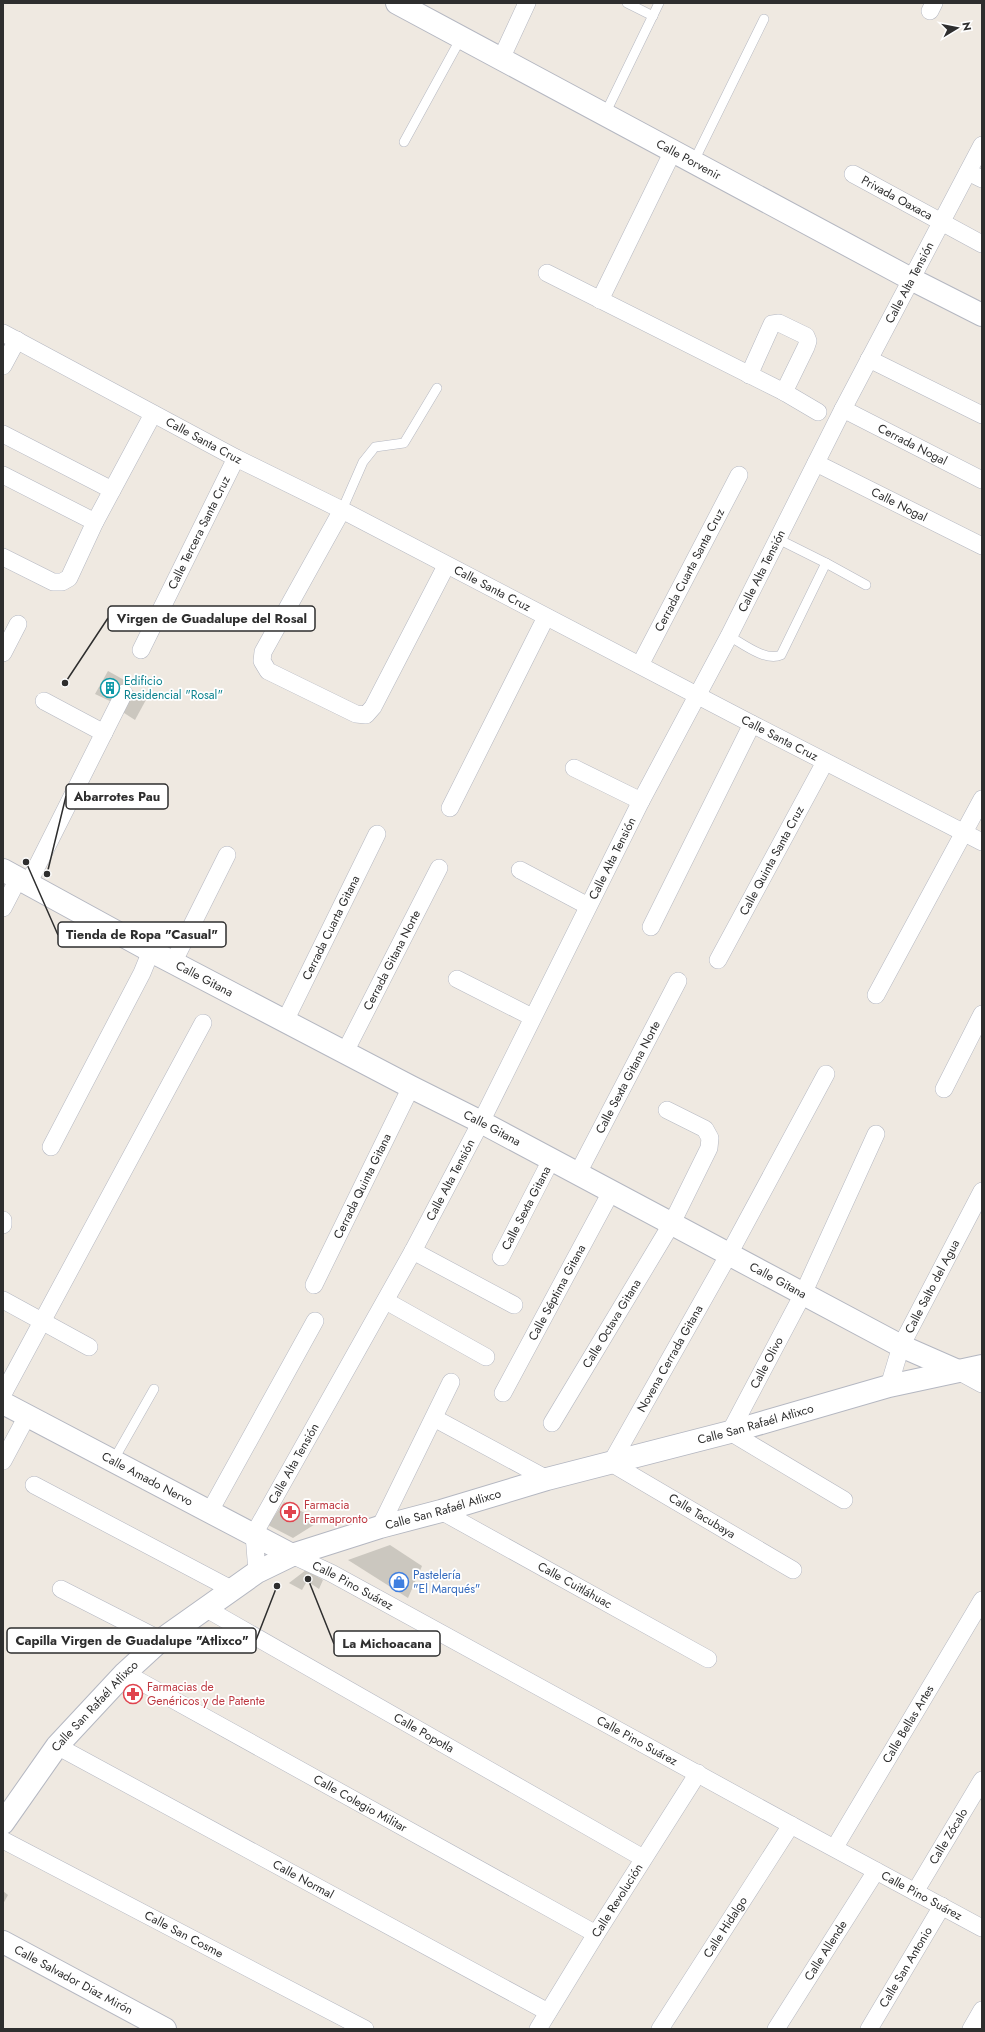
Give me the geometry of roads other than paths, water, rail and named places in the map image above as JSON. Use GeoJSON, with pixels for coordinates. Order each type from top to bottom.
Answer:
{"type":"FeatureCollection","features":[{"type":"Feature","properties":{"kind":"street","name":"Calle Porvenir"},"geometry":{"type":"LineString","coordinates":[[397,3],[694,161],[911,279],[982,314]]}},
{"type":"Feature","properties":{"kind":"street"},"geometry":{"type":"LineString","coordinates":[[501,58],[527,3]]}},
{"type":"Feature","properties":{"kind":"street","name":"Calle Alta Tensión"},"geometry":{"type":"LineString","coordinates":[[254,1534],[386,1301],[481,1122],[641,801],[696,695],[729,636],[869,359],[942,222],[975,176],[982,145]]}},
{"type":"Feature","properties":{"kind":"street"},"geometry":{"type":"LineString","coordinates":[[600,300],[673,151]]}},
{"type":"Feature","properties":{"kind":"street","name":"Privada Oaxaca"},"geometry":{"type":"LineString","coordinates":[[852,174],[982,244]]}},
{"type":"Feature","properties":{"kind":"street"},"geometry":{"type":"LineString","coordinates":[[547,273],[784,392],[818,412]]}},
{"type":"Feature","properties":{"kind":"street"},"geometry":{"type":"LineString","coordinates":[[749,375],[772,324],[779,323],[806,336],[808,341],[806,347],[784,392]]}},
{"type":"Feature","properties":{"kind":"street"},"geometry":{"type":"LineString","coordinates":[[3,366],[10,337]]}},
{"type":"Feature","properties":{"kind":"street","name":"Calle Santa Cruz"},"geometry":{"type":"LineString","coordinates":[[10,337],[236,458],[342,510],[446,566],[982,842]]}},
{"type":"Feature","properties":{"kind":"street"},"geometry":{"type":"LineString","coordinates":[[869,359],[982,415]]}},
{"type":"Feature","properties":{"kind":"street","name":"Cerrada Nogal"},"geometry":{"type":"LineString","coordinates":[[843,409],[982,480]]}},
{"type":"Feature","properties":{"kind":"street"},"geometry":{"type":"LineString","coordinates":[[3,557],[53,582],[62,582],[69,578],[95,522],[153,414]]}},
{"type":"Feature","properties":{"kind":"street"},"geometry":{"type":"LineString","coordinates":[[3,434],[112,490]]}},
{"type":"Feature","properties":{"kind":"street","name":"Calle Tercera Santa Cruz"},"geometry":{"type":"LineString","coordinates":[[141,650],[236,458]]}},
{"type":"Feature","properties":{"kind":"street","name":"Calle Nogal"},"geometry":{"type":"LineString","coordinates":[[816,463],[982,546]]}},
{"type":"Feature","properties":{"kind":"street"},"geometry":{"type":"LineString","coordinates":[[3,475],[95,522]]}},
{"type":"Feature","properties":{"kind":"street","name":"Cerrada Cuarta Santa Cruz"},"geometry":{"type":"LineString","coordinates":[[640,665],[739,475]]}},
{"type":"Feature","properties":{"kind":"street"},"geometry":{"type":"LineString","coordinates":[[342,510],[263,652],[262,661],[268,671],[356,714],[366,715],[373,707],[446,566]]}},
{"type":"Feature","properties":{"kind":"street"},"geometry":{"type":"LineString","coordinates":[[450,808],[546,617]]}},
{"type":"Feature","properties":{"kind":"street"},"geometry":{"type":"LineString","coordinates":[[3,653],[18,624]]}},
{"type":"Feature","properties":{"kind":"street"},"geometry":{"type":"LineString","coordinates":[[3,908],[16,878],[104,733],[124,693]]}},
{"type":"Feature","properties":{"kind":"street"},"geometry":{"type":"LineString","coordinates":[[44,701],[104,733]]}},
{"type":"Feature","properties":{"kind":"street"},"geometry":{"type":"LineString","coordinates":[[651,927],[752,724]]}},
{"type":"Feature","properties":{"kind":"street","name":"Calle Quinta Santa Cruz"},"geometry":{"type":"LineString","coordinates":[[718,960],[825,762]]}},
{"type":"Feature","properties":{"kind":"street"},"geometry":{"type":"LineString","coordinates":[[574,768],[641,801]]}},
{"type":"Feature","properties":{"kind":"street"},"geometry":{"type":"LineString","coordinates":[[876,995],[965,833],[982,799]]}},
{"type":"Feature","properties":{"kind":"street","name":"Cerrada Cuarta Gitana"},"geometry":{"type":"LineString","coordinates":[[285,1021],[377,834]]}},
{"type":"Feature","properties":{"kind":"street"},"geometry":{"type":"LineString","coordinates":[[174,962],[227,855]]}},
{"type":"Feature","properties":{"kind":"street","name":"Cerrada Gitana Norte"},"geometry":{"type":"LineString","coordinates":[[345,1052],[439,868]]}},
{"type":"Feature","properties":{"kind":"street"},"geometry":{"type":"LineString","coordinates":[[520,870],[588,906]]}},
{"type":"Feature","properties":{"kind":"street","name":"Calle Gitana"},"geometry":{"type":"LineString","coordinates":[[16,878],[151,952],[174,962],[411,1088],[481,1122],[901,1346],[958,1371],[982,1384]]}},
{"type":"Feature","properties":{"kind":"street"},"geometry":{"type":"LineString","coordinates":[[51,1147],[142,973],[151,952]]}},
{"type":"Feature","properties":{"kind":"street"},"geometry":{"type":"LineString","coordinates":[[457,978],[532,1017]]}},
{"type":"Feature","properties":{"kind":"street","name":"Calle Sexta Gitana Norte"},"geometry":{"type":"LineString","coordinates":[[578,1173],[678,981]]}},
{"type":"Feature","properties":{"kind":"street"},"geometry":{"type":"LineString","coordinates":[[944,1089],[982,1014]]}},
{"type":"Feature","properties":{"kind":"street"},"geometry":{"type":"LineString","coordinates":[[3,1394],[203,1023]]}},
{"type":"Feature","properties":{"kind":"street","name":"Novena Cerrada Gitana"},"geometry":{"type":"LineString","coordinates":[[610,1463],[728,1254],[826,1074]]}},
{"type":"Feature","properties":{"kind":"street","name":"Cerrada Quinta Gitana"},"geometry":{"type":"LineString","coordinates":[[314,1285],[411,1088]]}},
{"type":"Feature","properties":{"kind":"street","name":"Calle Octava Gitana"},"geometry":{"type":"LineString","coordinates":[[552,1423],[672,1223],[709,1148],[710,1138],[705,1129],[667,1110]]}},
{"type":"Feature","properties":{"kind":"street","name":"Calle Olivo"},"geometry":{"type":"LineString","coordinates":[[730,1432],[803,1294],[876,1134]]}},
{"type":"Feature","properties":{"kind":"street","name":"Calle Sexta Gitana"},"geometry":{"type":"LineString","coordinates":[[501,1257],[551,1160]]}},
{"type":"Feature","properties":{"kind":"street","name":"Calle Salto del Agua"},"geometry":{"type":"LineString","coordinates":[[889,1386],[901,1346],[982,1191]]}},
{"type":"Feature","properties":{"kind":"street","name":"Calle Séptima Gitana"},"geometry":{"type":"LineString","coordinates":[[503,1392],[611,1192]]}},
{"type":"Feature","properties":{"kind":"street"},"geometry":{"type":"LineString","coordinates":[[3,1220],[3,1225]]}},
{"type":"Feature","properties":{"kind":"street"},"geometry":{"type":"LineString","coordinates":[[413,1251],[514,1305]]}},
{"type":"Feature","properties":{"kind":"street"},"geometry":{"type":"LineString","coordinates":[[3,1300],[89,1347]]}},
{"type":"Feature","properties":{"kind":"street"},"geometry":{"type":"LineString","coordinates":[[386,1301],[486,1357]]}},
{"type":"Feature","properties":{"kind":"street"},"geometry":{"type":"LineString","coordinates":[[210,1511],[315,1321]]}},
{"type":"Feature","properties":{"kind":"street","name":"Calle San Rafaél Atlixco"},"geometry":{"type":"LineString","coordinates":[[3,1823],[57,1746],[125,1673],[161,1640],[205,1608],[257,1572],[292,1555],[380,1527],[441,1511],[547,1479],[730,1432],[889,1386],[982,1366]]}},
{"type":"Feature","properties":{"kind":"street"},"geometry":{"type":"LineString","coordinates":[[380,1527],[451,1382]]}},
{"type":"Feature","properties":{"kind":"street","name":"Calle Amado Nervo"},"geometry":{"type":"LineString","coordinates":[[3,1403],[292,1555]]}},
{"type":"Feature","properties":{"kind":"street"},"geometry":{"type":"LineString","coordinates":[[3,1460],[27,1416]]}},
{"type":"Feature","properties":{"kind":"street"},"geometry":{"type":"LineString","coordinates":[[434,1418],[547,1479]]}},
{"type":"Feature","properties":{"kind":"street"},"geometry":{"type":"LineString","coordinates":[[730,1432],[844,1500]]}},
{"type":"Feature","properties":{"kind":"street","name":"Calle Tacubaya"},"geometry":{"type":"LineString","coordinates":[[610,1463],[793,1570]]}},
{"type":"Feature","properties":{"kind":"street"},"geometry":{"type":"LineString","coordinates":[[34,1485],[233,1590]]}},
{"type":"Feature","properties":{"kind":"street","name":"Calle Cuitláhuac"},"geometry":{"type":"LineString","coordinates":[[441,1511],[708,1659]]}},
{"type":"Feature","properties":{"kind":"street"},"geometry":{"type":"LineString","coordinates":[[254,1534],[257,1572]]}},
{"type":"Feature","properties":{"kind":"street","name":"Calle Pino Suárez"},"geometry":{"type":"LineString","coordinates":[[292,1555],[331,1573],[698,1773],[791,1826],[835,1847],[876,1871],[982,1928]]}},
{"type":"Feature","properties":{"kind":"street"},"geometry":{"type":"LineString","coordinates":[[61,1589],[161,1640]]}},
{"type":"Feature","properties":{"kind":"street","name":"Calle Bellas Artes"},"geometry":{"type":"LineString","coordinates":[[835,1847],[982,1600]]}},
{"type":"Feature","properties":{"kind":"street","name":"Calle Popotla"},"geometry":{"type":"LineString","coordinates":[[205,1608],[643,1858]]}},
{"type":"Feature","properties":{"kind":"street","name":"Calle Colegio Militar"},"geometry":{"type":"LineString","coordinates":[[125,1673],[596,1934]]}},
{"type":"Feature","properties":{"kind":"street","name":"Calle Normal"},"geometry":{"type":"LineString","coordinates":[[57,1746],[548,2012]]}},
{"type":"Feature","properties":{"kind":"street","name":"Calle Revolución"},"geometry":{"type":"LineString","coordinates":[[538,2029],[643,1858],[698,1773]]}},
{"type":"Feature","properties":{"kind":"street","name":"Calle Zócalo"},"geometry":{"type":"LineString","coordinates":[[915,1892],[982,1780]]}},
{"type":"Feature","properties":{"kind":"street","name":"Calle Hidalgo"},"geometry":{"type":"LineString","coordinates":[[660,2029],[791,1826]]}},
{"type":"Feature","properties":{"kind":"street","name":"Calle San Cosme"},"geometry":{"type":"LineString","coordinates":[[3,1840],[365,2029]]}},
{"type":"Feature","properties":{"kind":"street","name":"Calle Allende"},"geometry":{"type":"LineString","coordinates":[[776,2029],[876,1871]]}},
{"type":"Feature","properties":{"kind":"street","name":"Calle San Antonio"},"geometry":{"type":"LineString","coordinates":[[869,2029],[942,1906]]}},
{"type":"Feature","properties":{"kind":"street","name":"Calle Salvador Díaz Mirón"},"geometry":{"type":"LineString","coordinates":[[3,1942],[165,2029]]}},
{"type":"Feature","properties":{"kind":"street"},"geometry":{"type":"LineString","coordinates":[[971,2029],[982,2010]]}},
{"type":"Feature","properties":{"kind":"lane"},"geometry":{"type":"LineString","coordinates":[[626,3],[653,16]]}},
{"type":"Feature","properties":{"kind":"lane"},"geometry":{"type":"LineString","coordinates":[[605,114],[659,3]]}},
{"type":"Feature","properties":{"kind":"lane"},"geometry":{"type":"LineString","coordinates":[[694,161],[764,19]]}},
{"type":"Feature","properties":{"kind":"lane"},"geometry":{"type":"LineString","coordinates":[[404,142],[461,38]]}},
{"type":"Feature","properties":{"kind":"lane"},"geometry":{"type":"LineString","coordinates":[[342,510],[364,462],[375,448],[404,442],[437,388]]}},
{"type":"Feature","properties":{"kind":"lane"},"geometry":{"type":"LineString","coordinates":[[778,539],[826,562],[866,585]]}},
{"type":"Feature","properties":{"kind":"lane"},"geometry":{"type":"LineString","coordinates":[[729,636],[767,657],[775,658],[782,655],[826,562]]}},
{"type":"Feature","properties":{"kind":"lane"},"geometry":{"type":"LineString","coordinates":[[113,1461],[154,1388]]}},
{"type":"Feature","properties":{"kind":"place","name":"Virgen de Guadalupe del Rosal"},"geometry":{"type":"Point","coordinates":[65,683]}},
{"type":"Feature","properties":{"kind":"place","name":"Edificio Residencial \"Rosal\""},"geometry":{"type":"Point","coordinates":[110,688]}},
{"type":"Feature","properties":{"kind":"place","name":"Tienda de Ropa \"Casual\""},"geometry":{"type":"Point","coordinates":[26,862]}},
{"type":"Feature","properties":{"kind":"place","name":"Abarrotes Pau"},"geometry":{"type":"Point","coordinates":[47,874]}},
{"type":"Feature","properties":{"kind":"place","name":"Farmacia Farmapronto"},"geometry":{"type":"Point","coordinates":[290,1512]}},
{"type":"Feature","properties":{"kind":"place","name":"La Michoacana"},"geometry":{"type":"Point","coordinates":[308,1579]}},
{"type":"Feature","properties":{"kind":"place","name":"Pastelería \"El Marqués\""},"geometry":{"type":"Point","coordinates":[399,1582]}},
{"type":"Feature","properties":{"kind":"place","name":"Capilla Virgen de Guadalupe \"Atlixco\""},"geometry":{"type":"Point","coordinates":[277,1586]}},
{"type":"Feature","properties":{"kind":"place","name":"Farmacias de Genéricos y de Patente"},"geometry":{"type":"Point","coordinates":[133,1694]}}]}
